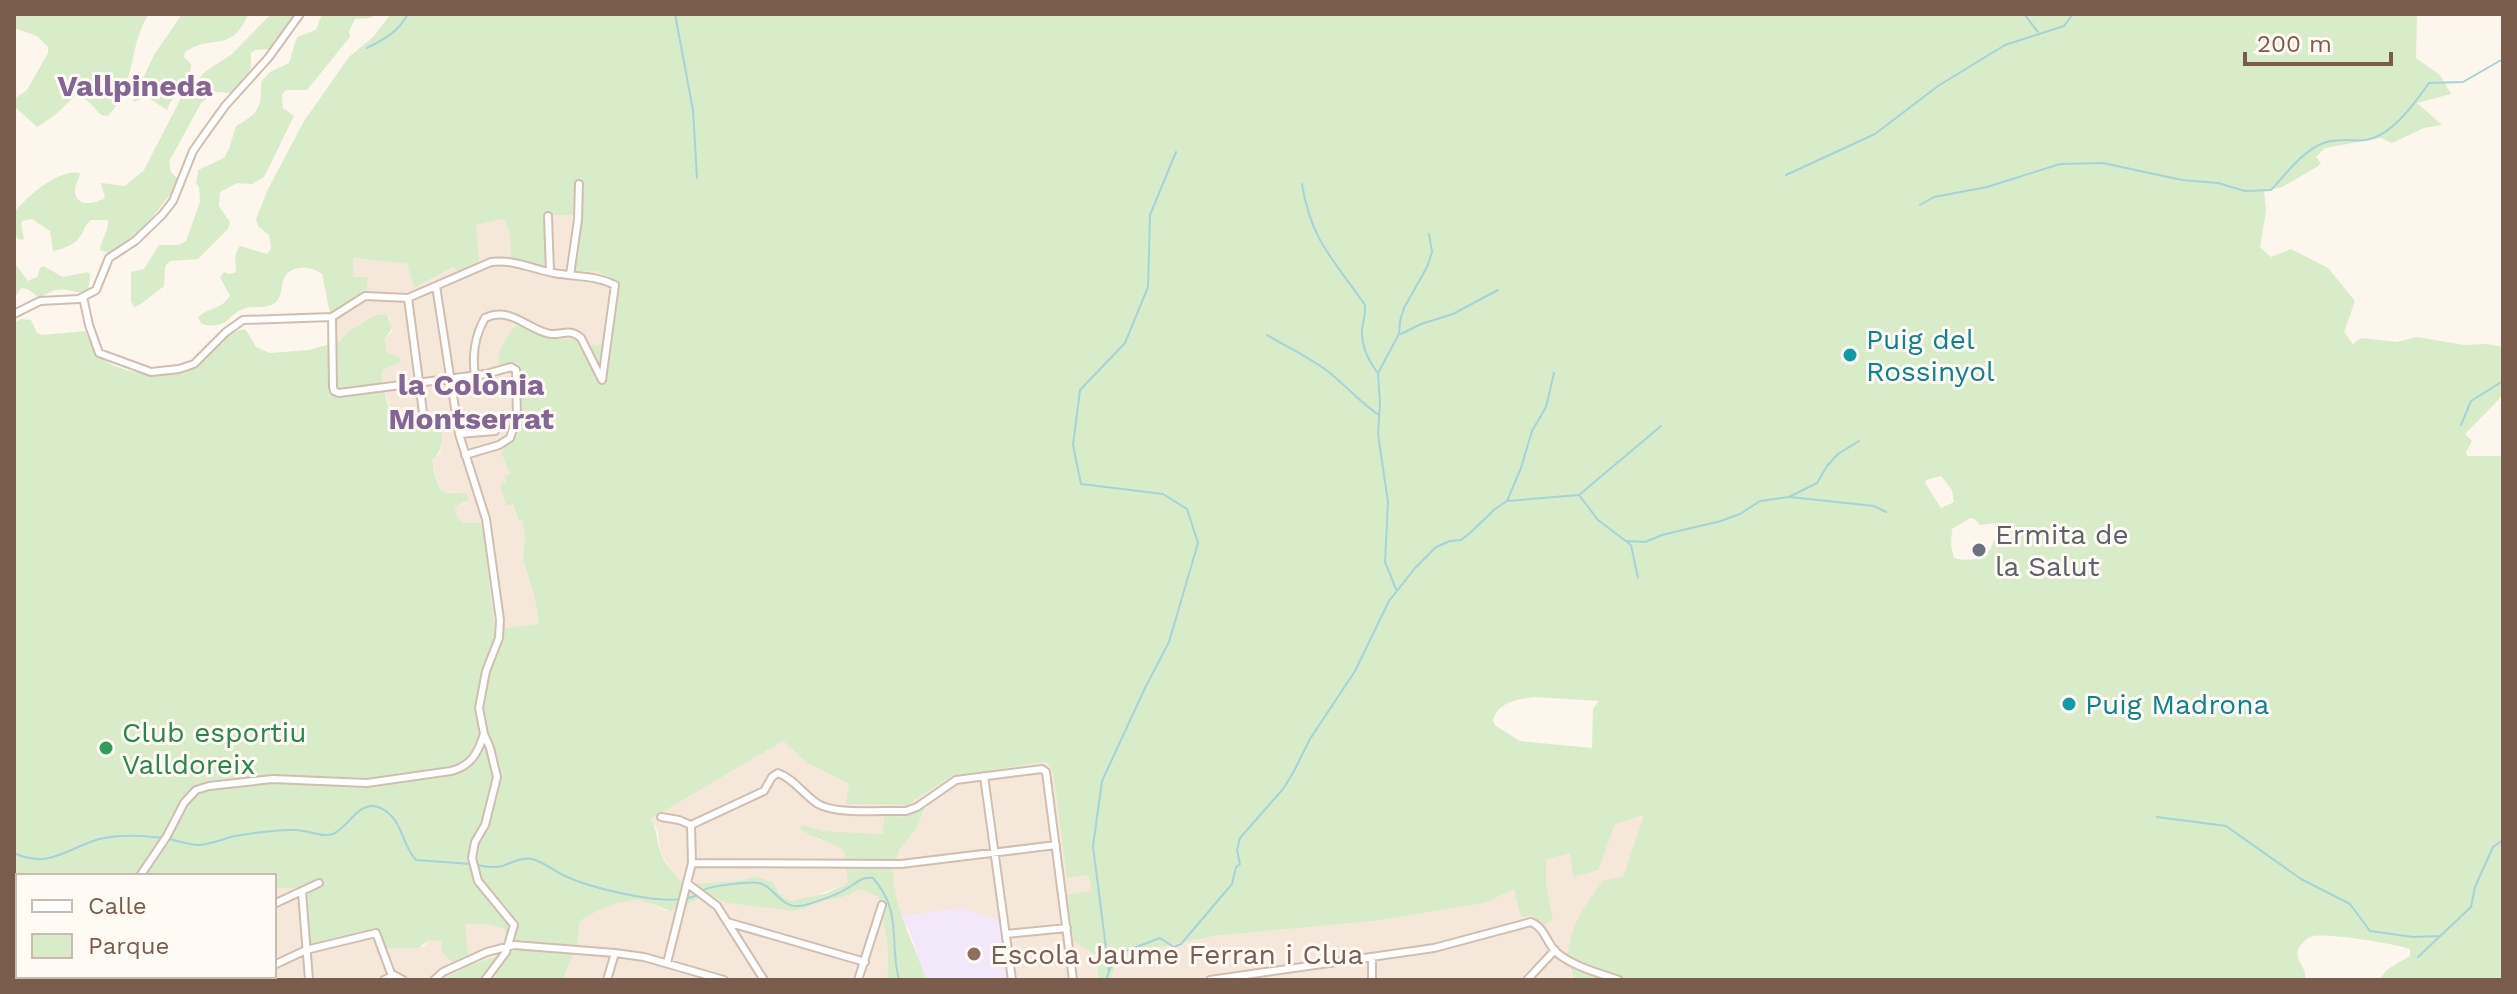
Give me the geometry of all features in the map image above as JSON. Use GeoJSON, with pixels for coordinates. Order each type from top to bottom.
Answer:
{"type":"FeatureCollection","features":[{"type":"Feature","properties":{"kind":"street"},"geometry":{"type":"LineString","coordinates":[[14,314],[40,301],[83,297],[96,290],[109,258],[147,231],[173,201],[193,151],[225,106],[269,57],[300,14]]}},
{"type":"Feature","properties":{"kind":"street"},"geometry":{"type":"LineString","coordinates":[[570,275],[578,220],[579,184]]}},
{"type":"Feature","properties":{"kind":"street"},"geometry":{"type":"LineString","coordinates":[[548,216],[550,272]]}},
{"type":"Feature","properties":{"kind":"street"},"geometry":{"type":"LineString","coordinates":[[83,297],[99,353],[145,370],[161,372],[194,364],[238,322],[249,319],[332,317],[365,296],[408,298],[483,264],[499,261],[550,272],[596,277],[615,285],[602,380],[576,333],[547,334],[530,324],[498,314],[485,318],[480,328],[473,359],[475,375]]}},
{"type":"Feature","properties":{"kind":"street"},"geometry":{"type":"LineString","coordinates":[[436,286],[459,434],[486,519],[500,620],[499,638],[486,671],[480,702],[484,734],[497,777],[485,825],[475,842],[472,858],[478,881],[514,925],[509,946],[485,980]]}},
{"type":"Feature","properties":{"kind":"street"},"geometry":{"type":"LineString","coordinates":[[408,298],[423,412]]}},
{"type":"Feature","properties":{"kind":"street"},"geometry":{"type":"LineString","coordinates":[[332,317],[334,391],[339,393],[475,375],[511,367],[516,370],[517,417],[510,438],[499,445],[465,455]]}},
{"type":"Feature","properties":{"kind":"street"},"geometry":{"type":"LineString","coordinates":[[459,434],[495,431]]}},
{"type":"Feature","properties":{"kind":"street"},"geometry":{"type":"LineString","coordinates":[[141,874],[167,836],[184,803],[196,790],[273,779],[367,783],[451,771],[472,760],[484,734]]}},
{"type":"Feature","properties":{"kind":"street"},"geometry":{"type":"LineString","coordinates":[[661,817],[691,825],[764,791],[778,773],[823,806],[906,811],[956,780],[1042,769],[1046,772],[1073,980]]}},
{"type":"Feature","properties":{"kind":"street"},"geometry":{"type":"LineString","coordinates":[[984,776],[1012,980]]}},
{"type":"Feature","properties":{"kind":"street"},"geometry":{"type":"LineString","coordinates":[[667,963],[692,863],[691,825]]}},
{"type":"Feature","properties":{"kind":"street"},"geometry":{"type":"LineString","coordinates":[[692,863],[901,864],[1056,845]]}},
{"type":"Feature","properties":{"kind":"street"},"geometry":{"type":"LineString","coordinates":[[276,903],[319,883]]}},
{"type":"Feature","properties":{"kind":"street"},"geometry":{"type":"LineString","coordinates":[[688,884],[717,906],[764,980]]}},
{"type":"Feature","properties":{"kind":"street"},"geometry":{"type":"LineString","coordinates":[[302,892],[309,980]]}},
{"type":"Feature","properties":{"kind":"street"},"geometry":{"type":"LineString","coordinates":[[858,980],[882,905]]}},
{"type":"Feature","properties":{"kind":"street"},"geometry":{"type":"LineString","coordinates":[[727,922],[865,962]]}},
{"type":"Feature","properties":{"kind":"street"},"geometry":{"type":"LineString","coordinates":[[1210,980],[1434,948],[1531,922],[1538,925],[1555,950],[1568,960],[1616,979]]}},
{"type":"Feature","properties":{"kind":"street"},"geometry":{"type":"LineString","coordinates":[[1006,934],[1067,928]]}},
{"type":"Feature","properties":{"kind":"street"},"geometry":{"type":"LineString","coordinates":[[276,964],[306,950],[376,933],[392,976]]}},
{"type":"Feature","properties":{"kind":"street"},"geometry":{"type":"LineString","coordinates":[[434,980],[443,972],[487,952],[509,946],[615,953],[667,963],[724,980]]}},
{"type":"Feature","properties":{"kind":"street"},"geometry":{"type":"LineString","coordinates":[[1527,980],[1555,950]]}},
{"type":"Feature","properties":{"kind":"street"},"geometry":{"type":"LineString","coordinates":[[607,980],[615,953]]}},
{"type":"Feature","properties":{"kind":"street"},"geometry":{"type":"LineString","coordinates":[[1372,957],[1372,980]]}},
{"type":"Feature","properties":{"kind":"street"},"geometry":{"type":"LineString","coordinates":[[1278,971],[1279,980]]}},
{"type":"Feature","properties":{"kind":"street"},"geometry":{"type":"LineString","coordinates":[[384,980],[392,976],[403,980]]}},
{"type":"Feature","properties":{"kind":"shaded area"},"geometry":{"type":"Polygon","coordinates":[[[545,215],[581,215],[596,271],[619,283],[608,345],[582,346],[576,339],[551,339],[535,330],[499,365],[515,366],[519,373],[519,418],[515,436],[509,445],[510,475],[501,484],[507,506],[513,504],[517,519],[522,519],[525,534],[523,559],[539,625],[495,631],[483,527],[463,523],[455,507],[467,502],[453,493],[444,492],[437,482],[432,459],[439,454],[442,446],[436,415],[434,413],[414,424],[397,422],[392,415],[382,370],[395,356],[388,355],[384,340],[392,331],[389,317],[375,315],[348,332],[340,341],[331,344],[330,313],[353,277],[352,258],[407,264],[414,288],[455,267],[476,225],[503,219],[511,237],[511,258],[546,265],[545,215]]]}},
{"type":"Feature","properties":{"kind":"shaded area"},"geometry":{"type":"Polygon","coordinates":[[[783,741],[807,763],[849,784],[847,804],[907,805],[952,776],[1047,762],[1053,771],[1067,877],[1088,875],[1092,891],[1087,949],[1097,956],[1098,980],[926,980],[910,932],[900,916],[893,886],[847,868],[849,883],[800,901],[783,897],[779,890],[754,876],[740,881],[684,884],[670,869],[660,851],[658,832],[651,819],[783,741]],[[925,809],[904,817],[884,815],[884,834],[825,831],[801,826],[801,830],[844,851],[899,850],[917,828],[925,809]]]}},
{"type":"Feature","properties":{"kind":"shaded area"},"geometry":{"type":"Polygon","coordinates":[[[1645,815],[1623,877],[1569,970],[1576,980],[1111,980],[1116,962],[1130,953],[1214,936],[1375,921],[1485,903],[1514,889],[1533,916],[1553,918],[1546,884],[1546,859],[1570,854],[1573,876],[1615,823],[1645,815]]]}},
{"type":"Feature","properties":{"kind":"shaded area"},"geometry":{"type":"Polygon","coordinates":[[[276,888],[305,888],[350,936],[379,931],[423,947],[430,940],[443,940],[465,932],[464,924],[485,924],[505,929],[509,943],[577,946],[580,921],[604,907],[623,901],[645,901],[666,911],[695,901],[706,893],[726,903],[793,911],[861,889],[878,897],[885,922],[889,963],[887,980],[563,980],[569,965],[520,949],[467,966],[443,980],[14,980],[14,929],[16,978],[276,978],[276,888]]]}},
{"type":"Feature","properties":{"kind":"shaded area"},"geometry":{"type":"Polygon","coordinates":[[[961,908],[1000,920],[1008,980],[926,980],[910,932],[900,916],[961,908]]]}},
{"type":"Feature","properties":{"kind":"green space"},"geometry":{"type":"Polygon","coordinates":[[[14,14],[149,14],[138,38],[124,91],[108,116],[101,115],[87,100],[75,96],[37,127],[14,106],[14,99],[27,90],[48,53],[48,47],[37,36],[14,28],[14,14]]]}},
{"type":"Feature","properties":{"kind":"green space"},"geometry":{"type":"Polygon","coordinates":[[[182,14],[248,14],[242,26],[228,39],[185,52],[184,57],[191,64],[191,70],[167,110],[147,97],[133,102],[154,55],[182,14]]]}},
{"type":"Feature","properties":{"kind":"green space"},"geometry":{"type":"Polygon","coordinates":[[[271,14],[294,14],[270,49],[251,53],[251,68],[241,85],[232,93],[215,92],[201,103],[169,162],[171,172],[178,179],[175,189],[133,236],[109,253],[100,250],[108,220],[91,220],[77,241],[53,251],[50,231],[32,219],[22,221],[23,240],[18,239],[14,231],[14,213],[26,199],[53,179],[80,173],[75,191],[77,198],[92,203],[105,198],[101,183],[125,186],[144,170],[181,98],[206,71],[232,54],[271,14]]]}},
{"type":"Feature","properties":{"kind":"green space"},"geometry":{"type":"Polygon","coordinates":[[[322,14],[378,14],[355,19],[349,31],[350,37],[307,90],[286,90],[282,95],[283,108],[294,116],[264,177],[252,184],[237,183],[220,192],[219,206],[230,222],[228,229],[198,259],[170,261],[165,266],[164,286],[134,307],[131,301],[131,272],[144,269],[159,245],[179,245],[186,241],[200,202],[196,183],[198,170],[224,158],[236,126],[257,109],[261,82],[270,72],[289,63],[297,37],[316,30],[322,14]]]}},
{"type":"Feature","properties":{"kind":"green space"},"geometry":{"type":"Polygon","coordinates":[[[391,14],[2417,14],[2416,58],[2440,75],[2451,94],[2417,103],[2442,125],[2424,128],[2392,143],[2381,138],[2325,148],[2316,157],[2321,163],[2317,167],[2282,187],[2264,191],[2266,211],[2260,247],[2271,257],[2291,249],[2328,268],[2355,301],[2344,332],[2353,344],[2361,338],[2397,342],[2417,337],[2464,345],[2503,347],[2503,395],[2465,434],[2472,441],[2467,456],[2503,456],[2503,980],[2378,980],[2388,969],[2410,956],[2410,949],[2359,939],[2317,936],[2306,939],[2298,951],[2305,980],[1576,980],[1569,960],[1575,926],[1602,882],[1623,877],[1644,815],[1615,824],[1598,870],[1573,877],[1570,854],[1546,859],[1546,884],[1553,918],[1545,925],[1533,916],[1521,917],[1514,889],[1485,903],[1375,921],[1214,936],[1130,953],[1116,962],[1111,980],[1098,980],[1097,956],[1073,940],[1066,895],[1092,891],[1088,875],[1067,878],[1053,772],[1047,762],[952,776],[907,805],[846,804],[849,784],[807,763],[783,741],[651,819],[664,860],[684,884],[740,881],[754,876],[772,882],[783,897],[791,901],[827,893],[848,883],[846,868],[893,868],[900,912],[926,980],[887,980],[887,938],[878,897],[861,889],[793,911],[726,903],[706,893],[671,911],[646,902],[620,902],[580,921],[577,946],[508,943],[505,929],[485,924],[465,924],[468,955],[452,962],[441,951],[442,941],[430,940],[417,948],[386,948],[378,931],[310,946],[305,888],[276,888],[276,874],[16,874],[16,930],[14,322],[31,320],[37,333],[42,335],[85,331],[98,356],[110,364],[135,372],[162,374],[197,365],[227,337],[240,330],[246,330],[256,347],[270,353],[309,350],[340,341],[348,332],[375,315],[387,315],[392,328],[384,340],[387,352],[400,358],[401,362],[382,370],[388,404],[397,422],[414,424],[434,413],[437,418],[442,443],[432,459],[436,477],[445,492],[466,493],[469,500],[455,507],[463,523],[479,523],[483,527],[495,630],[539,624],[523,559],[525,534],[522,520],[518,520],[513,504],[506,506],[500,484],[506,482],[505,476],[510,474],[501,452],[518,424],[521,386],[514,366],[499,365],[499,359],[504,342],[518,323],[551,339],[576,339],[583,346],[608,344],[619,283],[596,271],[574,271],[581,215],[545,215],[546,266],[511,258],[511,242],[503,219],[476,225],[479,262],[458,272],[454,267],[414,288],[407,264],[353,258],[353,277],[368,277],[366,292],[333,312],[330,313],[322,274],[313,269],[296,268],[287,273],[279,297],[273,304],[246,308],[217,325],[202,324],[198,318],[230,296],[220,277],[224,272],[236,272],[236,255],[240,246],[267,254],[271,248],[269,235],[258,226],[256,219],[267,191],[304,121],[349,57],[373,37],[391,14]],[[1941,476],[1925,483],[1941,508],[1954,502],[1952,490],[1941,476]],[[1970,518],[1952,529],[1954,558],[1976,559],[1984,555],[1998,534],[1995,523],[1980,525],[1970,518]],[[1535,697],[1515,700],[1504,706],[1495,715],[1493,721],[1496,726],[1520,741],[1592,748],[1593,709],[1599,701],[1535,697]]]}},
{"type":"Feature","properties":{"kind":"green space"},"geometry":{"type":"Polygon","coordinates":[[[14,262],[28,281],[37,277],[43,266],[63,277],[88,272],[89,284],[84,292],[62,289],[38,297],[21,288],[14,299],[14,262]]]}},
{"type":"Feature","properties":{"kind":"green space"},"geometry":{"type":"Polygon","coordinates":[[[925,808],[917,828],[899,850],[896,860],[845,859],[844,851],[801,830],[800,825],[825,831],[883,834],[884,814],[904,817],[925,808]]]}},
{"type":"Feature","properties":{"kind":"green space"},"geometry":{"type":"Polygon","coordinates":[[[520,949],[573,954],[563,980],[443,980],[467,966],[520,949]]]}},
{"type":"Feature","properties":{"kind":"waterway"},"geometry":{"type":"LineString","coordinates":[[367,48],[400,26],[408,14]]}},
{"type":"Feature","properties":{"kind":"waterway"},"geometry":{"type":"LineString","coordinates":[[675,14],[693,110],[697,178]]}},
{"type":"Feature","properties":{"kind":"waterway"},"geometry":{"type":"LineString","coordinates":[[2024,14],[2038,32]]}},
{"type":"Feature","properties":{"kind":"waterway"},"geometry":{"type":"LineString","coordinates":[[1786,175],[1875,134],[1938,86],[2005,45],[2064,26],[2073,14]]}},
{"type":"Feature","properties":{"kind":"waterway"},"geometry":{"type":"LineString","coordinates":[[1920,205],[1934,197],[1987,187],[2060,164],[2103,163],[2182,180],[2218,183],[2245,191],[2271,190],[2294,164],[2321,144],[2365,140],[2393,126],[2429,83],[2463,82],[2503,59]]}},
{"type":"Feature","properties":{"kind":"waterway"},"geometry":{"type":"LineString","coordinates":[[1109,972],[1093,846],[1102,781],[1169,642],[1198,543],[1187,509],[1163,494],[1081,484],[1073,445],[1080,390],[1125,343],[1148,287],[1150,215],[1176,152]]}},
{"type":"Feature","properties":{"kind":"waterway"},"geometry":{"type":"LineString","coordinates":[[1302,184],[1311,221],[1318,235],[1365,305],[1363,342],[1377,372]]}},
{"type":"Feature","properties":{"kind":"waterway"},"geometry":{"type":"LineString","coordinates":[[1396,589],[1385,562],[1388,502],[1378,434],[1378,373],[1399,334],[1404,308],[1427,267],[1432,252],[1429,234]]}},
{"type":"Feature","properties":{"kind":"waterway"},"geometry":{"type":"LineString","coordinates":[[1401,334],[1453,314],[1498,290]]}},
{"type":"Feature","properties":{"kind":"waterway"},"geometry":{"type":"LineString","coordinates":[[1267,335],[1326,370],[1379,415]]}},
{"type":"Feature","properties":{"kind":"waterway"},"geometry":{"type":"LineString","coordinates":[[1507,501],[1532,431],[1546,407],[1554,373]]}},
{"type":"Feature","properties":{"kind":"waterway"},"geometry":{"type":"LineString","coordinates":[[2461,425],[2471,401],[2503,381]]}},
{"type":"Feature","properties":{"kind":"waterway"},"geometry":{"type":"LineString","coordinates":[[1106,980],[1111,966],[1126,951],[1160,938],[1174,947],[1181,944],[1232,884],[1236,867],[1240,864],[1237,850],[1240,838],[1283,789],[1310,739],[1355,671],[1389,601],[1436,547],[1461,540],[1507,501],[1579,495],[1661,426]]}},
{"type":"Feature","properties":{"kind":"waterway"},"geometry":{"type":"LineString","coordinates":[[1626,541],[1645,542],[1721,521],[1740,514],[1760,501],[1789,497],[1817,483],[1838,454],[1859,441]]}},
{"type":"Feature","properties":{"kind":"waterway"},"geometry":{"type":"LineString","coordinates":[[1579,495],[1598,520],[1631,545],[1638,578]]}},
{"type":"Feature","properties":{"kind":"waterway"},"geometry":{"type":"LineString","coordinates":[[1790,497],[1874,506],[1886,512]]}},
{"type":"Feature","properties":{"kind":"waterway"},"geometry":{"type":"LineString","coordinates":[[169,839],[199,845],[273,831],[301,830],[328,835],[338,831],[359,811],[371,806],[386,811],[392,817],[416,860],[471,864]]}},
{"type":"Feature","properties":{"kind":"waterway"},"geometry":{"type":"LineString","coordinates":[[2157,817],[2226,826],[2301,879],[2350,904],[2370,931],[2413,937],[2440,936]]}},
{"type":"Feature","properties":{"kind":"waterway"},"geometry":{"type":"LineString","coordinates":[[14,853],[37,859],[48,858],[107,837],[163,838]]}},
{"type":"Feature","properties":{"kind":"waterway"},"geometry":{"type":"LineString","coordinates":[[2418,957],[2471,907],[2475,887],[2493,847],[2503,840]]}},
{"type":"Feature","properties":{"kind":"waterway"},"geometry":{"type":"LineString","coordinates":[[477,865],[496,867],[532,859],[565,876],[612,891],[669,900],[697,895]]}},
{"type":"Feature","properties":{"kind":"waterway"},"geometry":{"type":"LineString","coordinates":[[702,891],[758,883],[767,886],[788,904],[799,906],[836,894],[862,879],[873,878],[892,915],[899,980]]}},
{"type":"Feature","properties":{"kind":"place","name":"Puig del Rossinyol"},"geometry":{"type":"Point","coordinates":[1850,355]}},
{"type":"Feature","properties":{"kind":"place","name":"Ermita de la Salut"},"geometry":{"type":"Point","coordinates":[1979,550]}},
{"type":"Feature","properties":{"kind":"place","name":"Puig Madrona"},"geometry":{"type":"Point","coordinates":[2069,704]}},
{"type":"Feature","properties":{"kind":"place","name":"Club esportiu Valldoreix"},"geometry":{"type":"Point","coordinates":[106,748]}},
{"type":"Feature","properties":{"kind":"place","name":"Escola Jaume Ferran i Clua"},"geometry":{"type":"Point","coordinates":[974,954]}},
{"type":"Feature","properties":{"kind":"district","name":"Vallpineda"},"geometry":{"type":"Point","coordinates":[135,85]}},
{"type":"Feature","properties":{"kind":"district","name":"la Colònia Montserrat"},"geometry":{"type":"Point","coordinates":[471,401]}}]}
